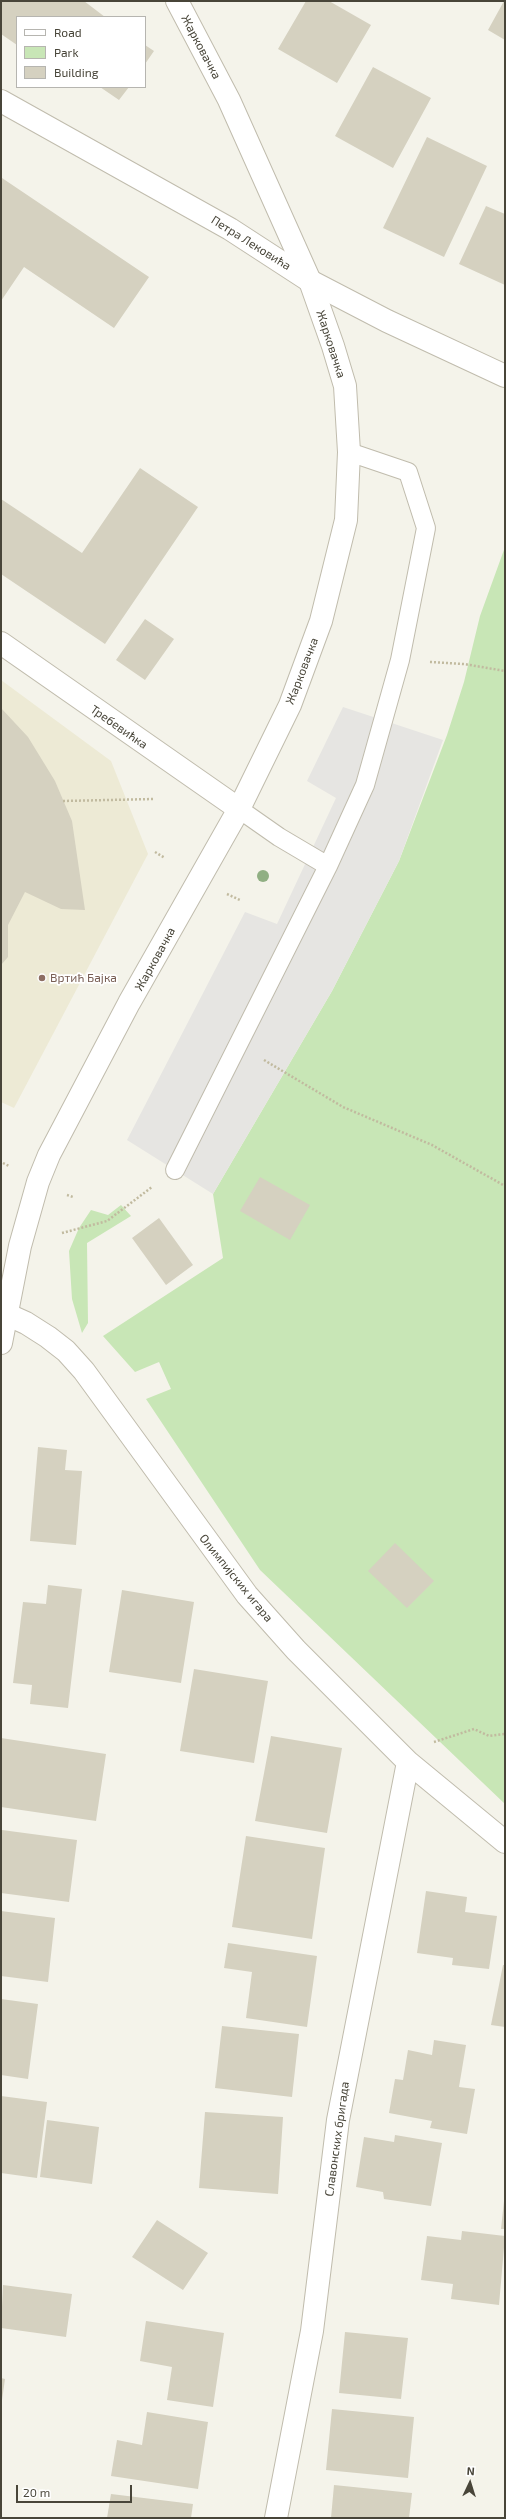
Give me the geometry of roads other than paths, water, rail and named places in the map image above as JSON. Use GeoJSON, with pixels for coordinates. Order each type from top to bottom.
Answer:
{"type":"FeatureCollection","features":[{"type":"Feature","properties":{"kind":"street","name":"Жарковачка"},"geometry":{"type":"LineString","coordinates":[[1,1343],[20,1246],[38,1182],[49,1155],[130,1003],[239,809],[300,682],[321,621],[346,520],[349,452],[345,386],[333,346],[310,281],[229,100],[177,1]]}},
{"type":"Feature","properties":{"kind":"street","name":"Петра Лековића"},"geometry":{"type":"LineString","coordinates":[[1,101],[230,228],[310,281],[387,321],[505,376]]}},
{"type":"Feature","properties":{"kind":"street","name":"Требевићка"},"geometry":{"type":"LineString","coordinates":[[1,643],[239,809]]}},
{"type":"Feature","properties":{"kind":"street","name":"Олимпијских игара"},"geometry":{"type":"LineString","coordinates":[[6,1314],[26,1323],[48,1337],[66,1351],[84,1371],[247,1595],[296,1650],[408,1762],[505,1842]]}},
{"type":"Feature","properties":{"kind":"street","name":"Славонских бригада"},"geometry":{"type":"LineString","coordinates":[[276,2518],[312,2331],[338,2120],[408,1762]]}},
{"type":"Feature","properties":{"kind":"lane"},"geometry":{"type":"LineString","coordinates":[[174,1170],[328,866],[365,785],[400,660],[426,528],[408,472],[349,452]]}},
{"type":"Feature","properties":{"kind":"lane"},"geometry":{"type":"LineString","coordinates":[[239,809],[279,837],[328,866]]}},
{"type":"Feature","properties":{"kind":"place","name":"Вртић Бајка"},"geometry":{"type":"Point","coordinates":[42,978]}}]}
